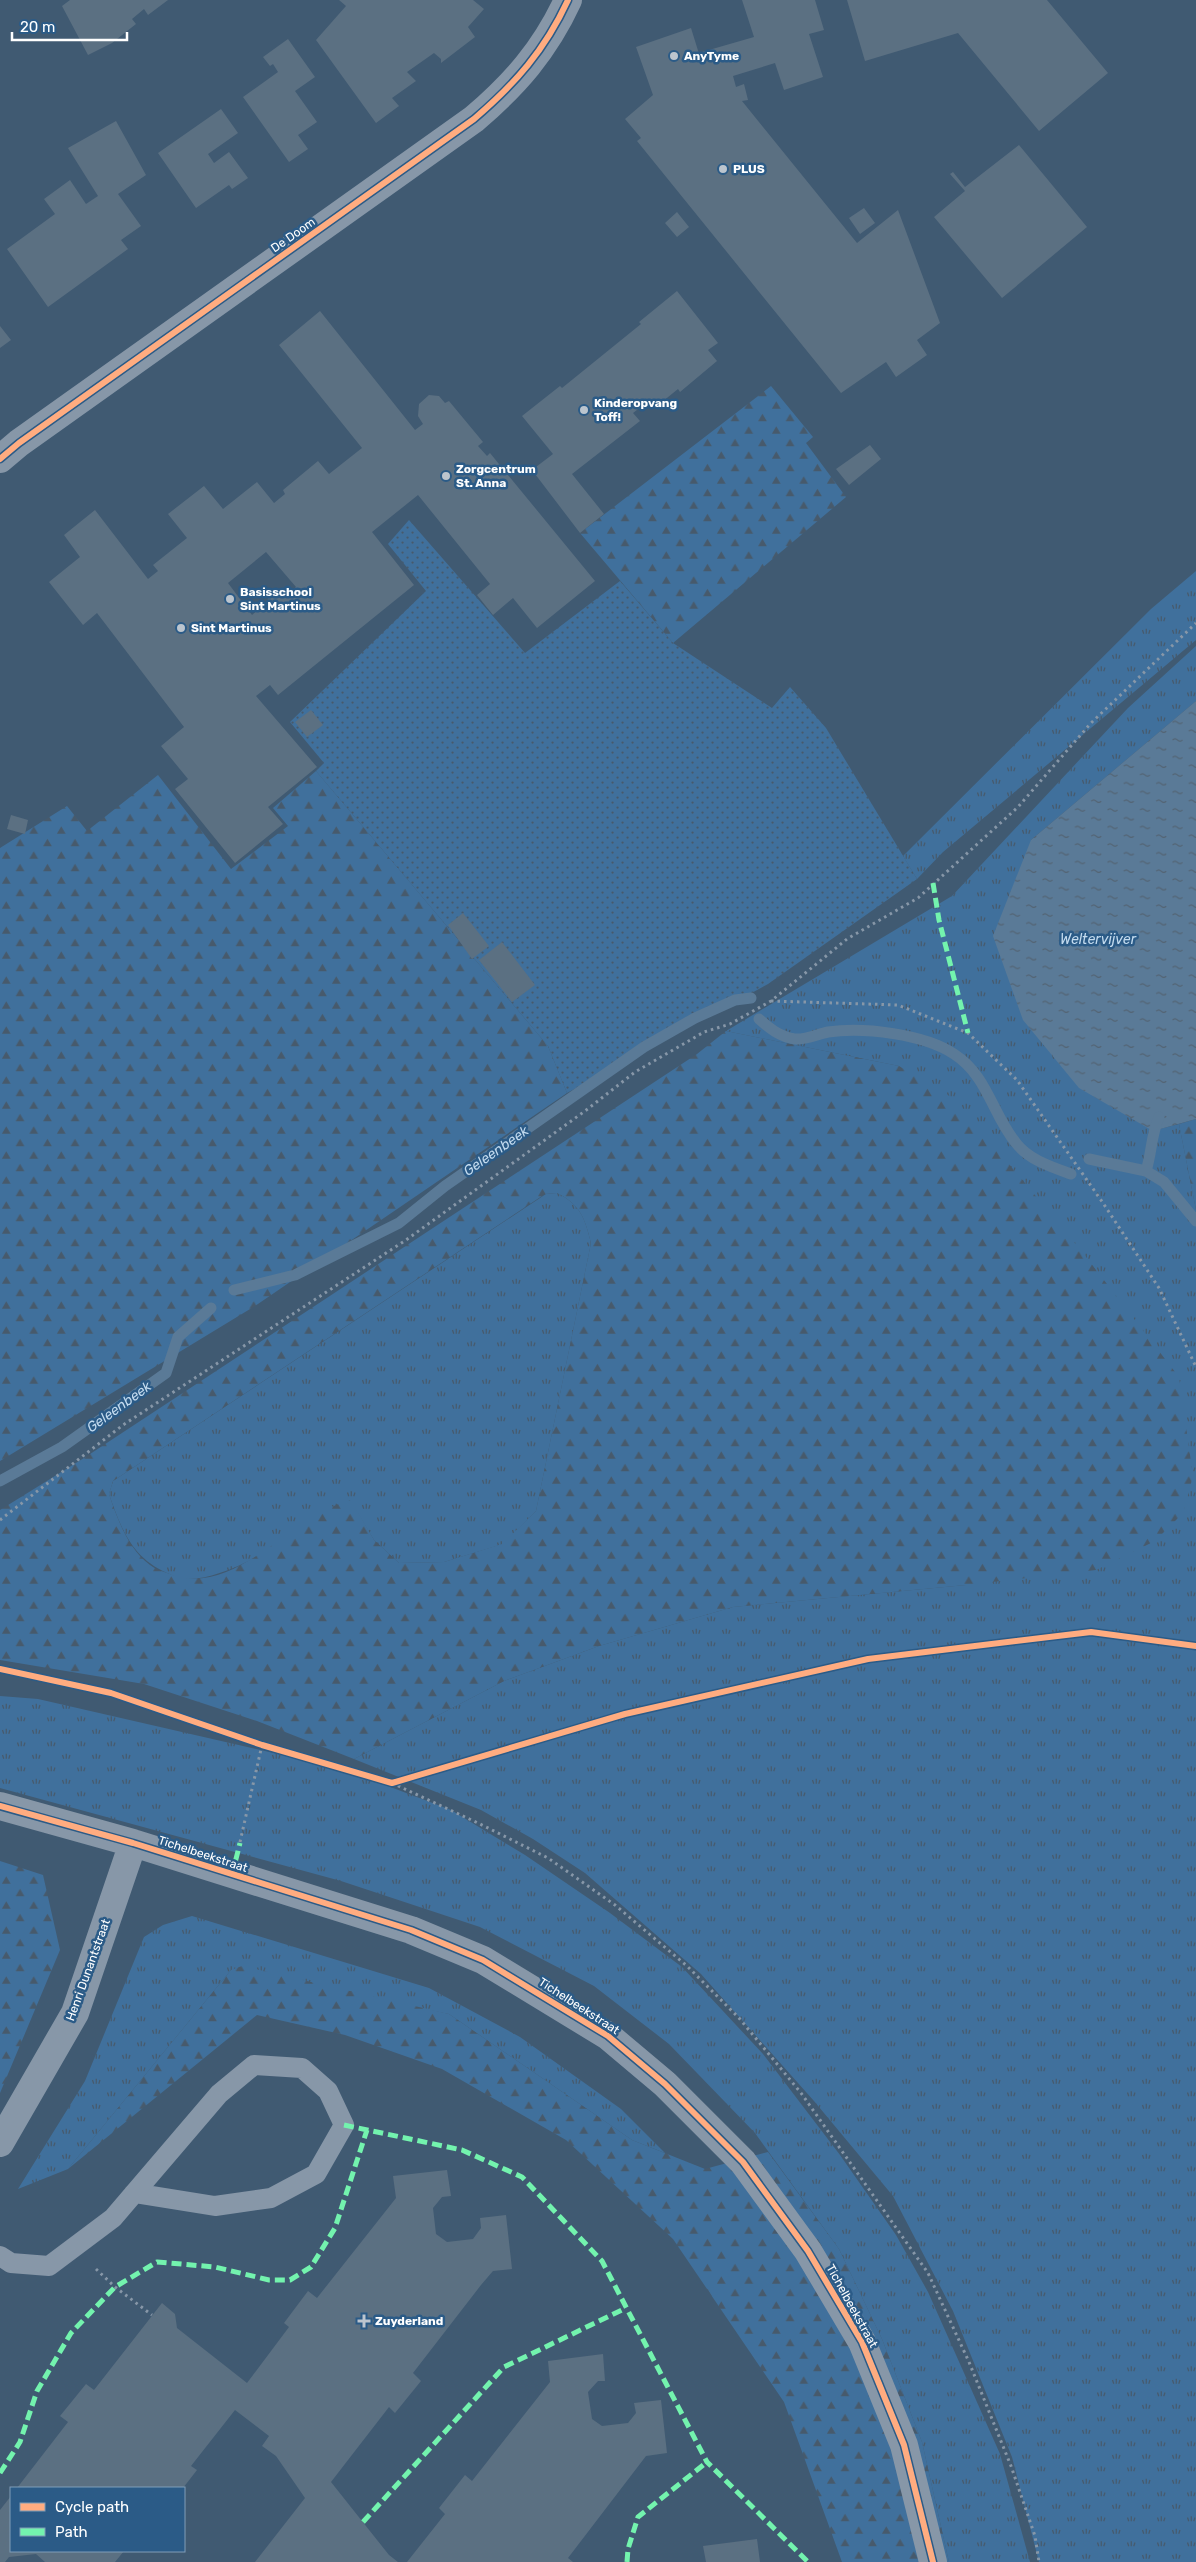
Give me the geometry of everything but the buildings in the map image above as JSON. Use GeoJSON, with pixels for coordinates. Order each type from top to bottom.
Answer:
{"type":"FeatureCollection","features":[{"type":"Feature","properties":{"kind":"street","name":"De Doom"},"geometry":{"type":"LineString","coordinates":[[0,459],[19,443],[474,119],[508,90],[525,70],[551,33],[568,0]]}},
{"type":"Feature","properties":{"kind":"street","name":"Tichelbeekstraat"},"geometry":{"type":"LineString","coordinates":[[0,1806],[133,1843],[411,1930],[483,1960],[608,2036],[666,2084],[743,2162],[808,2251],[862,2342],[904,2445],[933,2562]]}},
{"type":"Feature","properties":{"kind":"street","name":"Henri Dunantstraat"},"geometry":{"type":"LineString","coordinates":[[0,2143],[75,2013],[133,1843]]}},
{"type":"Feature","properties":{"kind":"lane"},"geometry":{"type":"LineString","coordinates":[[0,2256],[11,2264],[49,2266],[75,2247],[113,2218],[134,2193],[219,2094],[254,2065],[302,2068],[328,2091],[344,2125],[316,2174],[272,2198],[215,2206],[134,2193]]}},
{"type":"Feature","properties":{"kind":"path"},"geometry":{"type":"LineString","coordinates":[[0,1520],[123,1425],[406,1240],[585,1111],[635,1072],[704,1032],[730,1024],[771,1001],[847,939],[918,898],[1018,808],[1091,723],[1196,623]]}},
{"type":"Feature","properties":{"kind":"path"},"geometry":{"type":"LineString","coordinates":[[771,1001],[898,1005],[968,1032],[1017,1080],[1103,1203],[1159,1288],[1196,1367]]}},
{"type":"Feature","properties":{"kind":"path"},"geometry":{"type":"LineString","coordinates":[[253,1742],[272,1748]]}},
{"type":"Feature","properties":{"kind":"path"},"geometry":{"type":"LineString","coordinates":[[240,1843],[262,1745]]}},
{"type":"Feature","properties":{"kind":"path"},"geometry":{"type":"LineString","coordinates":[[382,1780],[480,1824],[548,1858],[615,1905],[687,1966],[740,2018],[801,2093],[928,2274],[969,2362],[1012,2466],[1035,2536],[1039,2562]]}},
{"type":"Feature","properties":{"kind":"path"},"geometry":{"type":"LineString","coordinates":[[392,1783],[401,1780]]}},
{"type":"Feature","properties":{"kind":"path"},"geometry":{"type":"LineString","coordinates":[[75,2247],[115,2287],[152,2315]]}},
{"type":"Feature","properties":{"kind":"green space"},"geometry":{"type":"Polygon","coordinates":[[[771,386],[813,437],[806,443],[846,497],[673,643],[580,533],[771,386]]]}},
{"type":"Feature","properties":{"kind":"green space"},"geometry":{"type":"Polygon","coordinates":[[[409,520],[525,653],[620,581],[673,643],[772,708],[790,687],[826,728],[917,879],[768,984],[567,1093],[548,1046],[316,771],[324,763],[290,722],[426,591],[388,544],[409,520]]]}},
{"type":"Feature","properties":{"kind":"green space"},"geometry":{"type":"Polygon","coordinates":[[[1196,571],[1196,640],[943,852],[917,879],[903,856],[1151,609],[1196,571]]]}},
{"type":"Feature","properties":{"kind":"green space"},"geometry":{"type":"Polygon","coordinates":[[[1196,646],[1196,701],[1031,840],[1152,1131],[1179,1124],[1196,1210],[1196,2562],[1039,2562],[1012,2457],[953,2311],[893,2196],[814,2101],[701,1974],[585,1873],[533,1839],[481,1810],[354,1759],[504,1681],[599,1646],[733,1607],[966,1585],[899,1066],[726,1031],[952,896],[1128,708],[1196,646]]]}},
{"type":"Feature","properties":{"kind":"green space"},"geometry":{"type":"Polygon","coordinates":[[[316,771],[548,1046],[567,1093],[255,1306],[0,1461],[0,848],[67,806],[87,831],[158,775],[231,869],[288,826],[273,808],[316,771]]]}},
{"type":"Feature","properties":{"kind":"green space"},"geometry":{"type":"Polygon","coordinates":[[[726,1031],[899,1066],[956,1100],[1083,1253],[1179,1377],[1193,1476],[1183,1513],[1155,1541],[1096,1570],[966,1585],[733,1607],[599,1646],[504,1681],[354,1759],[257,1721],[144,1684],[0,1660],[0,1510],[84,1458],[697,1054],[726,1031]],[[557,1193],[545,1194],[113,1481],[109,1494],[124,1533],[135,1551],[152,1566],[167,1573],[192,1578],[216,1575],[239,1566],[329,1508],[351,1500],[374,1540],[399,1563],[444,1562],[502,1544],[536,1511],[591,1243],[581,1214],[565,1198],[557,1193]]]}},
{"type":"Feature","properties":{"kind":"green space"},"geometry":{"type":"Polygon","coordinates":[[[1196,1119],[1196,1210],[1179,1124],[1196,1119]]]}},
{"type":"Feature","properties":{"kind":"green space"},"geometry":{"type":"Polygon","coordinates":[[[557,1193],[577,1208],[587,1227],[591,1243],[536,1511],[503,1544],[444,1562],[399,1563],[374,1540],[350,1500],[270,1550],[226,1571],[204,1577],[185,1579],[176,1577],[144,1559],[136,1550],[123,1530],[109,1494],[113,1481],[546,1194],[557,1193]]]}},
{"type":"Feature","properties":{"kind":"green space"},"geometry":{"type":"Polygon","coordinates":[[[0,1696],[38,1699],[343,1769],[451,1810],[525,1855],[610,1913],[682,1967],[763,2054],[840,2155],[896,2235],[928,2292],[1000,2454],[1030,2562],[949,2562],[922,2442],[882,2339],[839,2249],[755,2133],[669,2044],[594,1986],[480,1927],[341,1881],[0,1788],[0,1696]]]}},
{"type":"Feature","properties":{"kind":"green space"},"geometry":{"type":"Polygon","coordinates":[[[0,1861],[43,1875],[60,1950],[0,2093],[0,1861]]]}},
{"type":"Feature","properties":{"kind":"green space"},"geometry":{"type":"Polygon","coordinates":[[[192,1916],[429,1988],[520,2037],[621,2109],[665,2153],[632,2140],[449,2014],[231,1970],[68,2169],[18,2189],[85,2081],[144,1937],[163,1925],[192,1916]]]}},
{"type":"Feature","properties":{"kind":"green space"},"geometry":{"type":"Polygon","coordinates":[[[242,1966],[449,2014],[632,2140],[705,2169],[768,2152],[839,2249],[882,2339],[922,2442],[949,2562],[842,2562],[784,2402],[673,2239],[566,2140],[442,2069],[345,2035],[257,2015],[68,2169],[231,1970],[242,1966]]]}},
{"type":"Feature","properties":{"kind":"water","name":"Weltervijver"},"geometry":{"type":"Polygon","coordinates":[[[1196,701],[1196,1119],[1153,1131],[1079,1088],[1023,1020],[993,936],[1031,840],[1196,701]]]}},
{"type":"Feature","properties":{"kind":"waterway","name":"Geleenbeek"},"geometry":{"type":"LineString","coordinates":[[234,1290],[295,1275],[399,1223],[445,1186],[644,1047],[695,1018],[735,1000],[751,998]]}},
{"type":"Feature","properties":{"kind":"waterway","name":"Geleenbeek"},"geometry":{"type":"LineString","coordinates":[[759,1019],[771,1029],[795,1039],[807,1038],[828,1032],[876,1031],[927,1041],[941,1047],[954,1054],[975,1073],[1008,1132],[1021,1149],[1041,1162],[1071,1174]]}},
{"type":"Feature","properties":{"kind":"waterway"},"geometry":{"type":"LineString","coordinates":[[1146,1171],[1154,1130],[1159,1117]]}},
{"type":"Feature","properties":{"kind":"waterway","name":"Geleenbeek"},"geometry":{"type":"LineString","coordinates":[[1089,1159],[1146,1171],[1164,1182],[1196,1221]]}},
{"type":"Feature","properties":{"kind":"waterway","name":"Geleenbeek"},"geometry":{"type":"LineString","coordinates":[[0,1481],[62,1447],[166,1373],[178,1337],[211,1308]]}},
{"type":"Feature","properties":{"kind":"marked path"},"geometry":{"type":"LineString","coordinates":[[933,883],[939,920],[968,1033]]}},
{"type":"Feature","properties":{"kind":"marked path"},"geometry":{"type":"LineString","coordinates":[[232,1875],[240,1843]]}},
{"type":"Feature","properties":{"kind":"marked path"},"geometry":{"type":"LineString","coordinates":[[344,2125],[462,2150],[522,2177],[602,2261],[707,2462],[808,2562]]}},
{"type":"Feature","properties":{"kind":"marked path"},"geometry":{"type":"LineString","coordinates":[[0,2473],[20,2442],[37,2391],[71,2333],[115,2287],[157,2262],[215,2267],[269,2280],[290,2280],[311,2267],[335,2228],[367,2130]]}},
{"type":"Feature","properties":{"kind":"marked path"},"geometry":{"type":"LineString","coordinates":[[363,2522],[504,2367],[626,2308]]}},
{"type":"Feature","properties":{"kind":"marked path"},"geometry":{"type":"LineString","coordinates":[[627,2562],[628,2549],[638,2517],[707,2462]]}},
{"type":"Feature","properties":{"kind":"cycle path"},"geometry":{"type":"LineString","coordinates":[[0,459],[19,443],[474,119],[503,93],[528,65],[549,35],[568,0]]}},
{"type":"Feature","properties":{"kind":"cycle path"},"geometry":{"type":"LineString","coordinates":[[0,1669],[111,1693],[262,1745],[392,1783],[625,1714],[868,1659],[1091,1632],[1196,1646]]}},
{"type":"Feature","properties":{"kind":"cycle path"},"geometry":{"type":"LineString","coordinates":[[0,1806],[133,1843],[411,1930],[483,1960],[608,2036],[665,2084],[743,2162],[808,2251],[862,2342],[904,2445],[933,2562]]}},
{"type":"Feature","properties":{"kind":"place","name":"AnyTyme"},"geometry":{"type":"Point","coordinates":[674,56]}},
{"type":"Feature","properties":{"kind":"place","name":"PLUS"},"geometry":{"type":"Point","coordinates":[723,169]}},
{"type":"Feature","properties":{"kind":"place","name":"Kinderopvang Toff!"},"geometry":{"type":"Point","coordinates":[584,410]}},
{"type":"Feature","properties":{"kind":"place","name":"Zorgcentrum St. Anna"},"geometry":{"type":"Point","coordinates":[446,476]}},
{"type":"Feature","properties":{"kind":"place","name":"Basisschool Sint Martinus"},"geometry":{"type":"Point","coordinates":[230,599]}},
{"type":"Feature","properties":{"kind":"place","name":"Sint Martinus"},"geometry":{"type":"Point","coordinates":[181,628]}},
{"type":"Feature","properties":{"kind":"place","name":"Zuyderland"},"geometry":{"type":"Point","coordinates":[364,2321]}}]}
